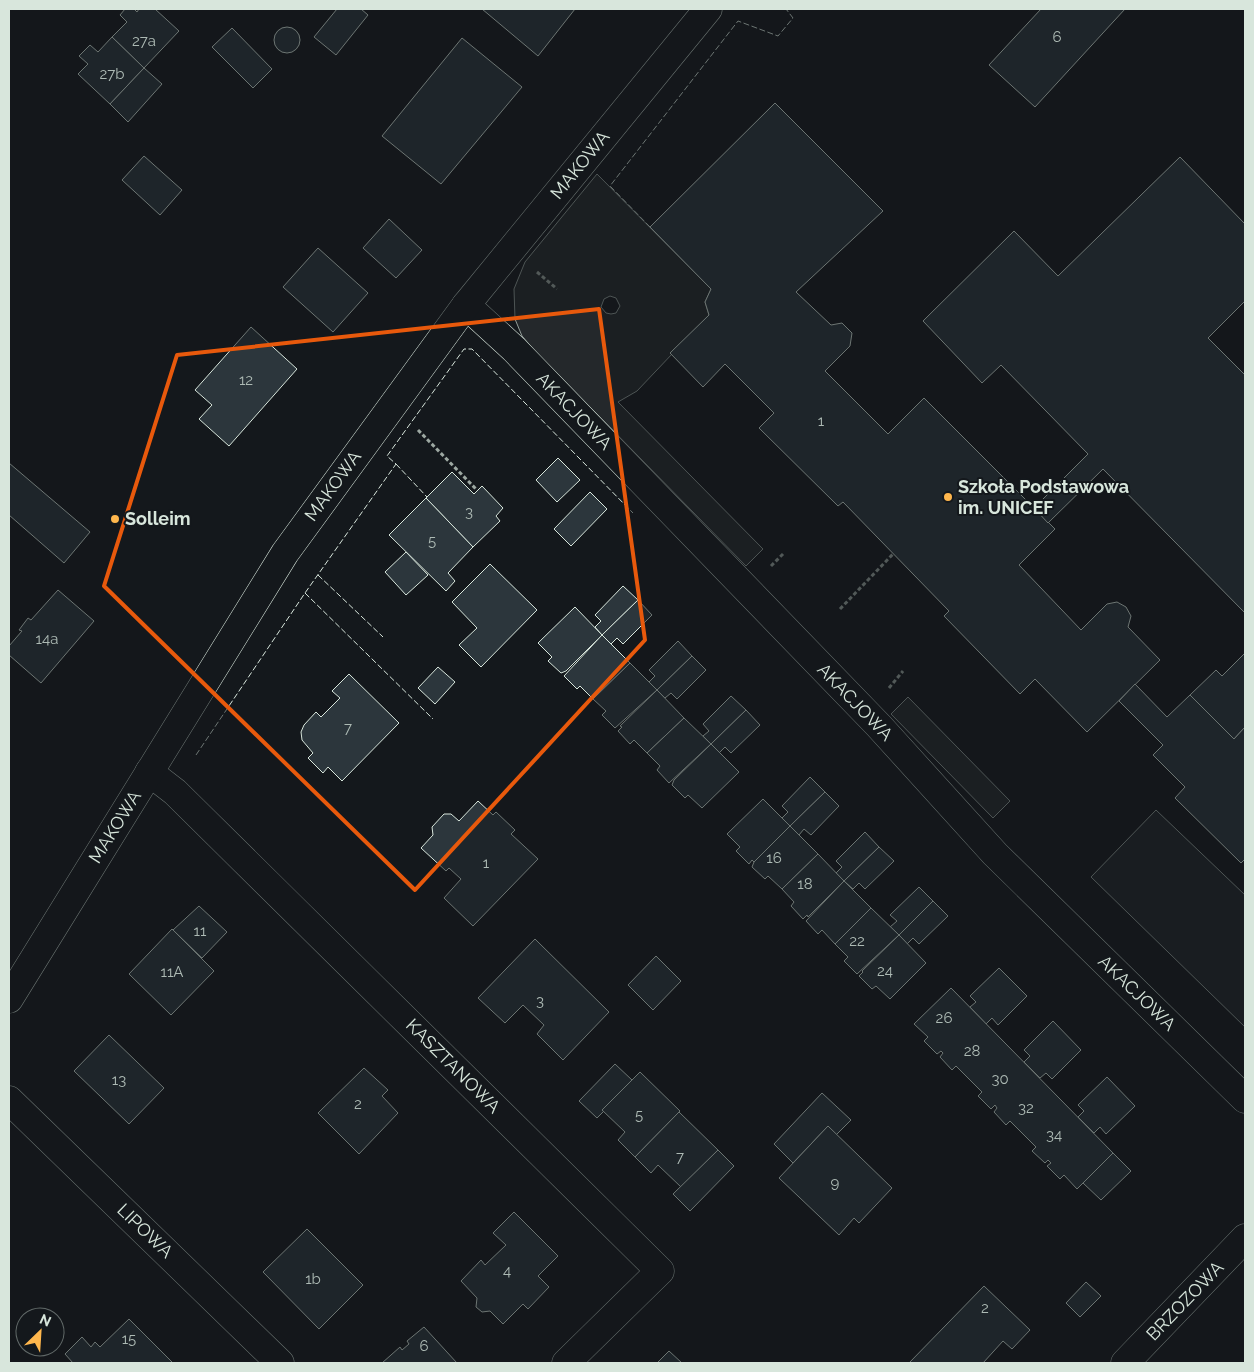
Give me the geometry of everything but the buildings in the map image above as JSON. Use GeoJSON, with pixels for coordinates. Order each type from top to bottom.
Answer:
{"type":"FeatureCollection","features":[{"type":"Feature","properties":{"kind":"street","name":"MAKOWA"},"geometry":{"type":"LineString","coordinates":[[9,999],[285,553],[466,305],[708,9]]}},
{"type":"Feature","properties":{"kind":"street","name":"AKACJOWA"},"geometry":{"type":"LineString","coordinates":[[466,305],[514,349],[860,706],[995,854],[1245,1099]]}},
{"type":"Feature","properties":{"kind":"street","name":"KASZTANOWA"},"geometry":{"type":"LineString","coordinates":[[149,772],[175,792],[660,1270],[566,1363]]}},
{"type":"Feature","properties":{"kind":"street","name":"LIPOWA"},"geometry":{"type":"LineString","coordinates":[[9,1100],[280,1363]]}},
{"type":"Feature","properties":{"kind":"street","name":"BRZOZOWA"},"geometry":{"type":"LineString","coordinates":[[1125,1363],[1245,1238]]}},
{"type":"Feature","properties":{"kind":"path"},"geometry":{"type":"LineString","coordinates":[[532,267],[557,288]]}},
{"type":"Feature","properties":{"kind":"path"},"geometry":{"type":"LineString","coordinates":[[417,429],[477,490]]}},
{"type":"Feature","properties":{"kind":"path"},"geometry":{"type":"LineString","coordinates":[[840,609],[893,554]]}},
{"type":"Feature","properties":{"kind":"highlighted area"},"geometry":{"type":"Polygon","coordinates":[[[599,309],[645,640],[415,890],[104,586],[177,355],[599,309]]]}},
{"type":"Feature","properties":{"kind":"shaded area"},"geometry":{"type":"Polygon","coordinates":[[[597,174],[711,289],[705,302],[709,315],[637,391],[618,402],[763,549],[746,566],[522,336],[515,319],[514,289],[525,262],[597,174]],[[610,296],[604,299],[601,307],[606,313],[616,313],[620,306],[616,298],[610,296]]]}},
{"type":"Feature","properties":{"kind":"shaded area"},"geometry":{"type":"Polygon","coordinates":[[[908,697],[1010,801],[993,818],[891,714],[908,697]]]}},
{"type":"Feature","properties":{"kind":"shaded area"},"geometry":{"type":"Polygon","coordinates":[[[1156,810],[1245,895],[1245,1027],[1091,877],[1156,810]]]}},
{"type":"Feature","properties":{"kind":"fence"},"geometry":{"type":"LineString","coordinates":[[650,227],[610,186],[738,21],[778,36],[793,18],[786,9]]}},
{"type":"Feature","properties":{"kind":"fence"},"geometry":{"type":"LineString","coordinates":[[196,755],[305,593],[396,464],[387,456],[464,349],[472,349],[633,513]]}},
{"type":"Feature","properties":{"kind":"fence"},"geometry":{"type":"LineString","coordinates":[[396,464],[427,497]]}},
{"type":"Feature","properties":{"kind":"fence"},"geometry":{"type":"LineString","coordinates":[[318,575],[383,637]]}},
{"type":"Feature","properties":{"kind":"fence"},"geometry":{"type":"LineString","coordinates":[[305,593],[433,719]]}},
{"type":"Feature","properties":{"kind":"place","name":"Szkoła Podstawowa im. UNICEF"},"geometry":{"type":"Point","coordinates":[948,497]}},
{"type":"Feature","properties":{"kind":"place","name":"Solleim"},"geometry":{"type":"Point","coordinates":[115,519]}}]}
